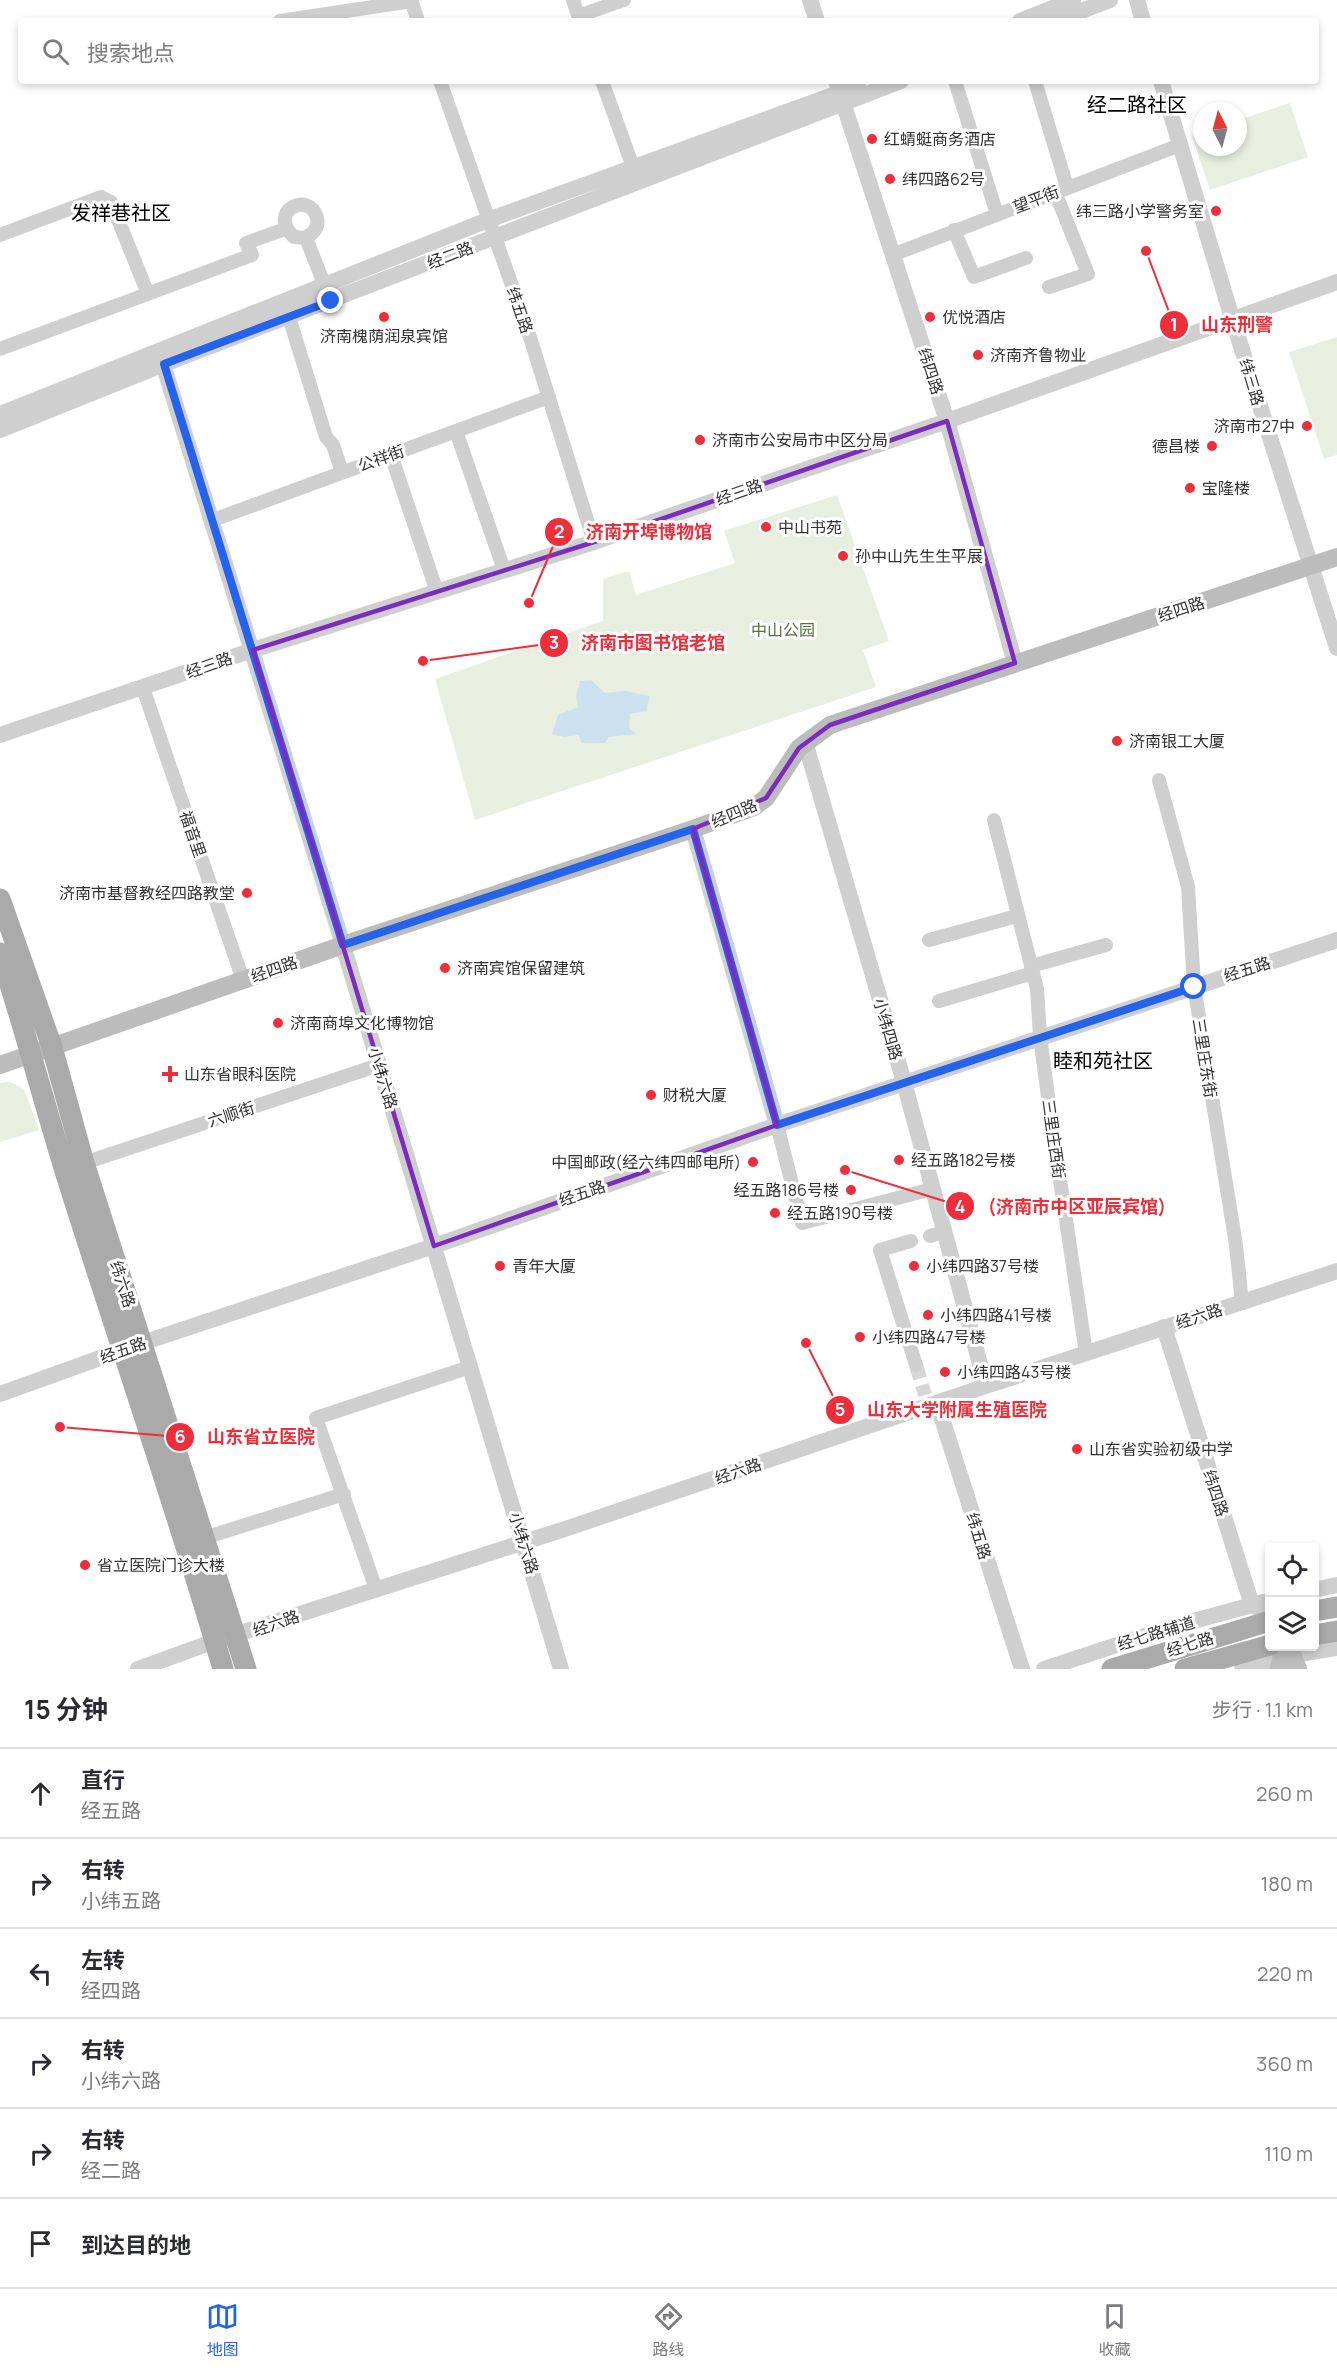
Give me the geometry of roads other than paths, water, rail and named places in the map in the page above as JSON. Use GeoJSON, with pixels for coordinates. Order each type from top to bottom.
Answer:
{"type":"FeatureCollection","features":[{"type":"Feature","properties":{"kind":"main road","name":"经四路"},"geometry":{"type":"LineString","coordinates":[[0,1065],[343,945],[754,807],[766,798],[785,766],[805,742],[830,725],[910,696],[1337,557]]}},
{"type":"Feature","properties":{"kind":"main road","name":"纬六路"},"geometry":{"type":"LineString","coordinates":[[0,899],[52,1047],[132,1347],[223,1669]]}},
{"type":"Feature","properties":{"kind":"main road","name":"纬六路"},"geometry":{"type":"LineString","coordinates":[[0,953],[69,1184],[204,1538],[246,1669]]}},
{"type":"Feature","properties":{"kind":"main road"},"geometry":{"type":"LineString","coordinates":[[1319,1610],[1337,1607]]}},
{"type":"Feature","properties":{"kind":"main road","name":"经七路"},"geometry":{"type":"LineString","coordinates":[[1112,1669],[1265,1623]]}},
{"type":"Feature","properties":{"kind":"main road"},"geometry":{"type":"LineString","coordinates":[[1319,1634],[1337,1631]]}},
{"type":"Feature","properties":{"kind":"main road","name":"经七路"},"geometry":{"type":"LineString","coordinates":[[1185,1669],[1285,1655]]}},
{"type":"Feature","properties":{"kind":"street"},"geometry":{"type":"LineString","coordinates":[[573,0],[579,18]]}},
{"type":"Feature","properties":{"kind":"street"},"geometry":{"type":"LineString","coordinates":[[581,18],[624,0]]}},
{"type":"Feature","properties":{"kind":"street"},"geometry":{"type":"LineString","coordinates":[[810,0],[816,18]]}},
{"type":"Feature","properties":{"kind":"street"},"geometry":{"type":"LineString","coordinates":[[1028,18],[1073,0]]}},
{"type":"Feature","properties":{"kind":"street"},"geometry":{"type":"LineString","coordinates":[[1063,18],[1110,0]]}},
{"type":"Feature","properties":{"kind":"street"},"geometry":{"type":"LineString","coordinates":[[1137,0],[1142,18]]}},
{"type":"Feature","properties":{"kind":"street"},"geometry":{"type":"LineString","coordinates":[[300,18],[411,1],[417,18]]}},
{"type":"Feature","properties":{"kind":"street","name":"纬五路"},"geometry":{"type":"LineString","coordinates":[[441,84],[529,334],[594,542]]}},
{"type":"Feature","properties":{"kind":"street"},"geometry":{"type":"LineString","coordinates":[[603,84],[633,167]]}},
{"type":"Feature","properties":{"kind":"street","name":"经二路"},"geometry":{"type":"LineString","coordinates":[[0,414],[161,358],[290,317],[494,238],[862,84]]}},
{"type":"Feature","properties":{"kind":"street","name":"经二路"},"geometry":{"type":"LineString","coordinates":[[0,430],[324,285],[488,220],[840,93],[886,84]]}},
{"type":"Feature","properties":{"kind":"street"},"geometry":{"type":"LineString","coordinates":[[956,84],[997,214]]}},
{"type":"Feature","properties":{"kind":"street"},"geometry":{"type":"LineString","coordinates":[[1036,84],[1061,190],[1088,274],[1049,287]]}},
{"type":"Feature","properties":{"kind":"street","name":"纬三路"},"geometry":{"type":"LineString","coordinates":[[1162,84],[1232,318],[1337,648]]}},
{"type":"Feature","properties":{"kind":"street","name":"纬四路"},"geometry":{"type":"LineString","coordinates":[[840,93],[947,421],[1015,663]]}},
{"type":"Feature","properties":{"kind":"street","name":"望平街"},"geometry":{"type":"LineString","coordinates":[[892,255],[1180,145]]}},
{"type":"Feature","properties":{"kind":"street"},"geometry":{"type":"LineString","coordinates":[[0,235],[101,198],[111,202],[148,294]]}},
{"type":"Feature","properties":{"kind":"street"},"geometry":{"type":"LineString","coordinates":[[299,204],[309,206],[315,212],[318,223],[315,231],[306,238],[294,237],[285,229],[284,218],[289,209],[299,204]]}},
{"type":"Feature","properties":{"kind":"street"},"geometry":{"type":"LineString","coordinates":[[0,349],[252,255],[246,243],[285,229]]}},
{"type":"Feature","properties":{"kind":"street"},"geometry":{"type":"LineString","coordinates":[[954,230],[974,277],[1026,258]]}},
{"type":"Feature","properties":{"kind":"street"},"geometry":{"type":"LineString","coordinates":[[306,238],[331,301]]}},
{"type":"Feature","properties":{"kind":"street","name":"经三路"},"geometry":{"type":"LineString","coordinates":[[0,735],[253,650],[594,542],[947,421],[1337,282]]}},
{"type":"Feature","properties":{"kind":"street"},"geometry":{"type":"LineString","coordinates":[[290,317],[326,437],[333,445],[342,472]]}},
{"type":"Feature","properties":{"kind":"street","name":"小纬六路"},"geometry":{"type":"LineString","coordinates":[[161,358],[253,650],[561,1669]]}},
{"type":"Feature","properties":{"kind":"street","name":"公祥街"},"geometry":{"type":"LineString","coordinates":[[213,520],[549,397]]}},
{"type":"Feature","properties":{"kind":"street"},"geometry":{"type":"LineString","coordinates":[[456,431],[504,570]]}},
{"type":"Feature","properties":{"kind":"street"},"geometry":{"type":"LineString","coordinates":[[391,455],[437,592]]}},
{"type":"Feature","properties":{"kind":"street","name":"福音里"},"geometry":{"type":"LineString","coordinates":[[143,688],[243,980]]}},
{"type":"Feature","properties":{"kind":"street","name":"小纬四路"},"geometry":{"type":"LineString","coordinates":[[805,742],[904,1082],[932,1188],[937,1234],[986,1386]]}},
{"type":"Feature","properties":{"kind":"street","name":"三里庄东街"},"geometry":{"type":"LineString","coordinates":[[1159,780],[1188,887],[1194,987],[1236,1245],[1242,1303]]}},
{"type":"Feature","properties":{"kind":"street","name":"三里庄西街"},"geometry":{"type":"LineString","coordinates":[[994,820],[1037,989],[1040,1036],[1086,1353]]}},
{"type":"Feature","properties":{"kind":"street"},"geometry":{"type":"LineString","coordinates":[[693,829],[777,1125],[802,1223],[932,1188]]}},
{"type":"Feature","properties":{"kind":"street"},"geometry":{"type":"LineString","coordinates":[[929,940],[1017,916]]}},
{"type":"Feature","properties":{"kind":"street","name":"经五路"},"geometry":{"type":"LineString","coordinates":[[0,1394],[132,1347],[434,1246],[777,1125],[1040,1036],[1337,940]]}},
{"type":"Feature","properties":{"kind":"street"},"geometry":{"type":"LineString","coordinates":[[939,1001],[1106,945]]}},
{"type":"Feature","properties":{"kind":"street","name":"六顺街"},"geometry":{"type":"LineString","coordinates":[[84,1163],[379,1065]]}},
{"type":"Feature","properties":{"kind":"street"},"geometry":{"type":"LineString","coordinates":[[911,1241],[880,1250],[916,1365]]}},
{"type":"Feature","properties":{"kind":"street","name":"经六路"},"geometry":{"type":"LineString","coordinates":[[138,1669],[215,1641],[524,1541],[930,1401],[986,1386],[1337,1271]]}},
{"type":"Feature","properties":{"kind":"street","name":"纬四路"},"geometry":{"type":"LineString","coordinates":[[1164,1327],[1252,1605]]}},
{"type":"Feature","properties":{"kind":"street"},"geometry":{"type":"LineString","coordinates":[[376,1589],[316,1418],[470,1367]]}},
{"type":"Feature","properties":{"kind":"street","name":"纬五路"},"geometry":{"type":"LineString","coordinates":[[930,1401],[1022,1669]]}},
{"type":"Feature","properties":{"kind":"street"},"geometry":{"type":"LineString","coordinates":[[204,1538],[344,1494]]}},
{"type":"Feature","properties":{"kind":"street"},"geometry":{"type":"LineString","coordinates":[[1319,1589],[1336,1584]]}},
{"type":"Feature","properties":{"kind":"street","name":"经七路辅道"},"geometry":{"type":"LineString","coordinates":[[1044,1669],[1168,1628],[1265,1601]]}},
{"type":"Feature","properties":{"kind":"street"},"geometry":{"type":"LineString","coordinates":[[1252,1605],[1265,1611]]}},
{"type":"Feature","properties":{"kind":"street"},"geometry":{"type":"LineString","coordinates":[[1242,1669],[1285,1655],[1337,1648]]}},
{"type":"Feature","properties":{"kind":"water"},"geometry":{"type":"Polygon","coordinates":[[[591,680],[605,693],[625,691],[650,696],[646,711],[630,714],[629,728],[636,734],[609,737],[605,743],[582,743],[578,735],[564,737],[552,734],[558,715],[578,707],[576,696],[580,681],[591,680]]]}},
{"type":"Feature","properties":{"kind":"tunnel"},"geometry":{"type":"LineString","coordinates":[[916,1365],[925,1395]]}},
{"type":"Feature","properties":{"kind":"place","name":"红蜻蜓商务酒店"},"geometry":{"type":"Point","coordinates":[872,139]}},
{"type":"Feature","properties":{"kind":"place","name":"纬四路62号"},"geometry":{"type":"Point","coordinates":[890,179]}},
{"type":"Feature","properties":{"kind":"place","name":"纬三路小学警务室"},"geometry":{"type":"Point","coordinates":[1216,211]}},
{"type":"Feature","properties":{"kind":"place","name":"山东刑警"},"geometry":{"type":"Point","coordinates":[1146,251]}},
{"type":"Feature","properties":{"kind":"place","name":"济南槐荫润泉宾馆"},"geometry":{"type":"Point","coordinates":[384,317]}},
{"type":"Feature","properties":{"kind":"place","name":"优悦酒店"},"geometry":{"type":"Point","coordinates":[930,317]}},
{"type":"Feature","properties":{"kind":"place","name":"济南齐鲁物业"},"geometry":{"type":"Point","coordinates":[978,355]}},
{"type":"Feature","properties":{"kind":"place","name":"济南市27中"},"geometry":{"type":"Point","coordinates":[1307,426]}},
{"type":"Feature","properties":{"kind":"place","name":"济南市公安局市中区分局"},"geometry":{"type":"Point","coordinates":[700,440]}},
{"type":"Feature","properties":{"kind":"place","name":"德昌楼"},"geometry":{"type":"Point","coordinates":[1212,446]}},
{"type":"Feature","properties":{"kind":"place","name":"宝隆楼"},"geometry":{"type":"Point","coordinates":[1190,488]}},
{"type":"Feature","properties":{"kind":"place","name":"中山书苑"},"geometry":{"type":"Point","coordinates":[766,527]}},
{"type":"Feature","properties":{"kind":"place","name":"孙中山先生生平展"},"geometry":{"type":"Point","coordinates":[843,556]}},
{"type":"Feature","properties":{"kind":"place","name":"济南开埠博物馆"},"geometry":{"type":"Point","coordinates":[529,603]}},
{"type":"Feature","properties":{"kind":"place","name":"济南市图书馆老馆"},"geometry":{"type":"Point","coordinates":[423,661]}},
{"type":"Feature","properties":{"kind":"place","name":"济南银工大厦"},"geometry":{"type":"Point","coordinates":[1117,741]}},
{"type":"Feature","properties":{"kind":"place","name":"济南市基督教经四路教堂"},"geometry":{"type":"Point","coordinates":[247,893]}},
{"type":"Feature","properties":{"kind":"place","name":"济南宾馆保留建筑"},"geometry":{"type":"Point","coordinates":[445,968]}},
{"type":"Feature","properties":{"kind":"place","name":"济南商埠文化博物馆"},"geometry":{"type":"Point","coordinates":[278,1023]}},
{"type":"Feature","properties":{"kind":"place","name":"山东省眼科医院"},"geometry":{"type":"Point","coordinates":[170,1074]}},
{"type":"Feature","properties":{"kind":"place","name":"财税大厦"},"geometry":{"type":"Point","coordinates":[651,1095]}},
{"type":"Feature","properties":{"kind":"place","name":"经五路182号楼"},"geometry":{"type":"Point","coordinates":[899,1160]}},
{"type":"Feature","properties":{"kind":"place","name":"中国邮政(经六纬四邮电所)"},"geometry":{"type":"Point","coordinates":[753,1162]}},
{"type":"Feature","properties":{"kind":"place","name":"(济南市中区亚辰宾馆)"},"geometry":{"type":"Point","coordinates":[845,1170]}},
{"type":"Feature","properties":{"kind":"place","name":"经五路186号楼"},"geometry":{"type":"Point","coordinates":[851,1190]}},
{"type":"Feature","properties":{"kind":"place","name":"经五路190号楼"},"geometry":{"type":"Point","coordinates":[775,1213]}},
{"type":"Feature","properties":{"kind":"place","name":"青年大厦"},"geometry":{"type":"Point","coordinates":[500,1266]}},
{"type":"Feature","properties":{"kind":"place","name":"小纬四路37号楼"},"geometry":{"type":"Point","coordinates":[914,1266]}},
{"type":"Feature","properties":{"kind":"place","name":"小纬四路41号楼"},"geometry":{"type":"Point","coordinates":[928,1315]}},
{"type":"Feature","properties":{"kind":"place","name":"小纬四路47号楼"},"geometry":{"type":"Point","coordinates":[860,1337]}},
{"type":"Feature","properties":{"kind":"place","name":"山东大学附属生殖医院"},"geometry":{"type":"Point","coordinates":[806,1343]}},
{"type":"Feature","properties":{"kind":"place","name":"小纬四路43号楼"},"geometry":{"type":"Point","coordinates":[945,1372]}},
{"type":"Feature","properties":{"kind":"place","name":"山东省立医院"},"geometry":{"type":"Point","coordinates":[60,1427]}},
{"type":"Feature","properties":{"kind":"place","name":"山东省实验初级中学"},"geometry":{"type":"Point","coordinates":[1077,1449]}},
{"type":"Feature","properties":{"kind":"place","name":"省立医院门诊大楼"},"geometry":{"type":"Point","coordinates":[85,1565]}},
{"type":"Feature","properties":{"kind":"district","name":"经二路社区"},"geometry":{"type":"Point","coordinates":[1137,104]}},
{"type":"Feature","properties":{"kind":"district","name":"发祥巷社区"},"geometry":{"type":"Point","coordinates":[121,212]}},
{"type":"Feature","properties":{"kind":"district","name":"睦和苑社区"},"geometry":{"type":"Point","coordinates":[1103,1060]}},
{"type":"Feature","properties":{"kind":"park label","name":"中山公园"},"geometry":{"type":"Point","coordinates":[783,630]}}]}
